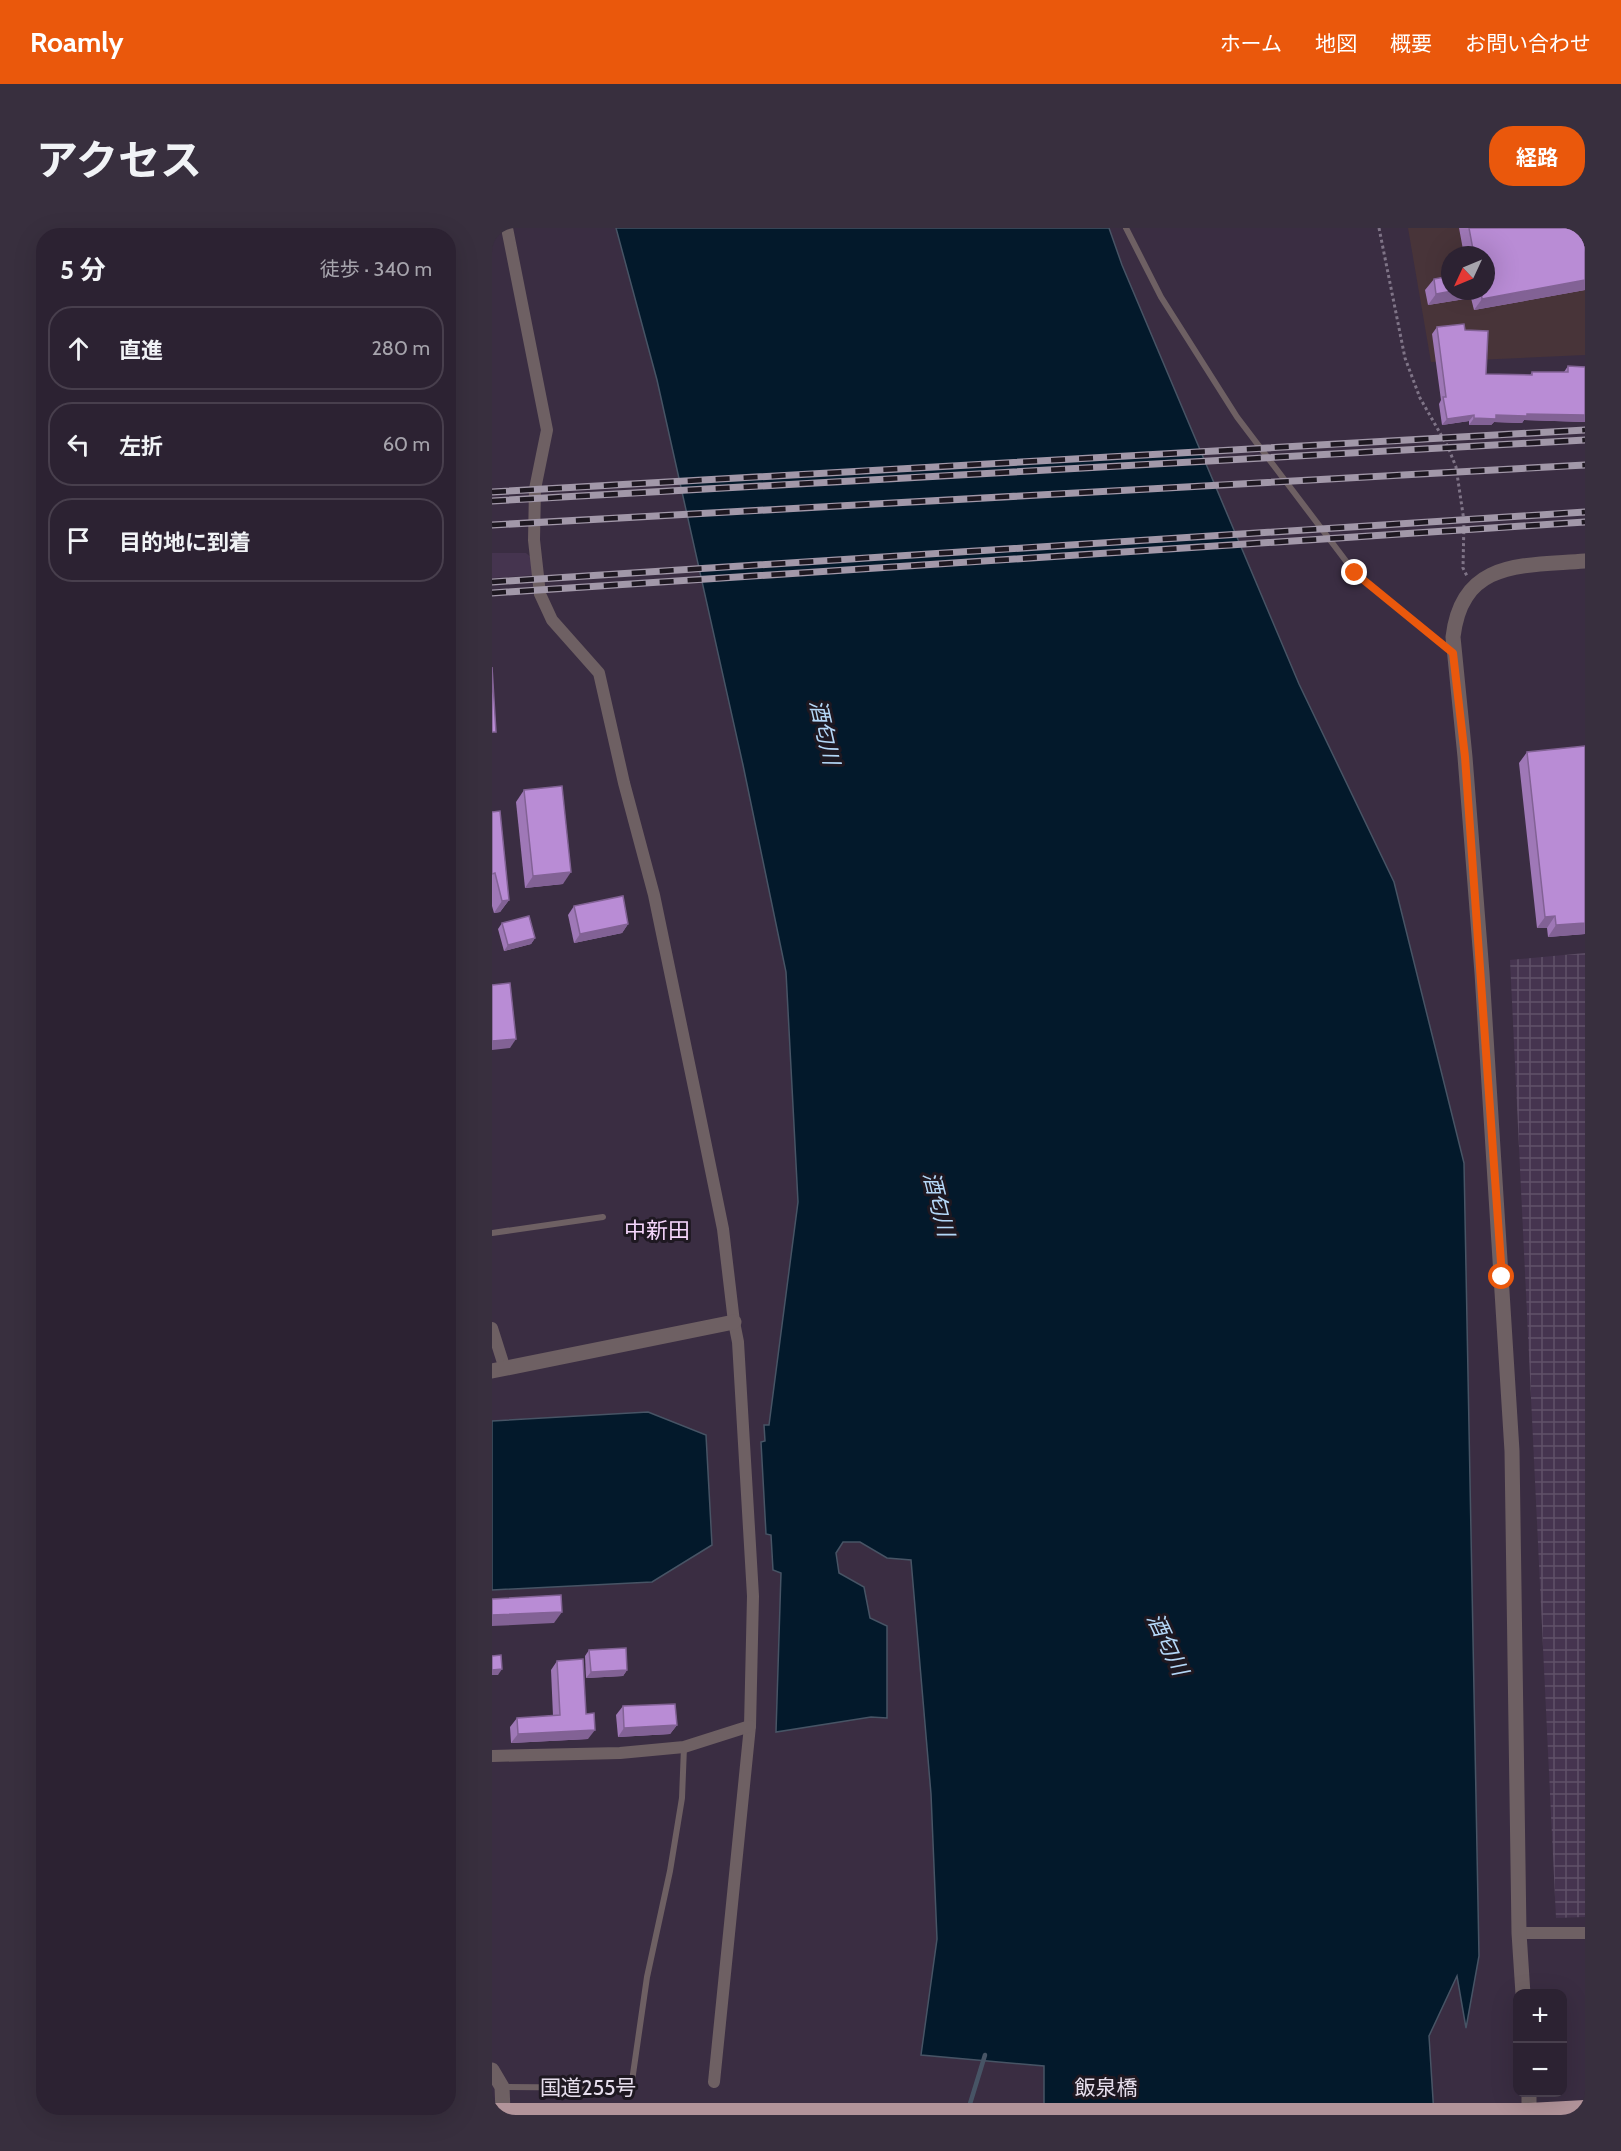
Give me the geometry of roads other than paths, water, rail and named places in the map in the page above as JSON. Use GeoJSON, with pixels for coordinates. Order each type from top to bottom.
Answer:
{"type":"FeatureCollection","features":[{"type":"Feature","properties":{"kind":"highway"},"geometry":{"type":"LineString","coordinates":[[1536,2112],[1585,2108]]}},
{"type":"Feature","properties":{"kind":"highway","name":"国道255号"},"geometry":{"type":"LineString","coordinates":[[498,2111],[683,2110]]}},
{"type":"Feature","properties":{"kind":"highway","name":"飯泉橋"},"geometry":{"type":"LineString","coordinates":[[683,2110],[1536,2112]]}},
{"type":"Feature","properties":{"kind":"street"},"geometry":{"type":"LineString","coordinates":[[507,228],[547,430],[535,489],[534,540],[540,594],[552,620],[599,673],[624,783],[654,896],[694,1086],[723,1229],[738,1342],[753,1596],[750,1726],[714,2082]]}},
{"type":"Feature","properties":{"kind":"street"},"geometry":{"type":"LineString","coordinates":[[1523,1989],[1519,1933],[1512,1451],[1482,973],[1465,757],[1453,653],[1455,621],[1460,605],[1473,587],[1499,570],[1525,565],[1585,561]]}},
{"type":"Feature","properties":{"kind":"street"},"geometry":{"type":"LineString","coordinates":[[492,1328],[499,1370],[734,1322]]}},
{"type":"Feature","properties":{"kind":"street"},"geometry":{"type":"LineString","coordinates":[[492,1756],[620,1753],[684,1747],[750,1726]]}},
{"type":"Feature","properties":{"kind":"street"},"geometry":{"type":"LineString","coordinates":[[1519,1933],[1585,1933]]}},
{"type":"Feature","properties":{"kind":"street"},"geometry":{"type":"LineString","coordinates":[[492,2070],[502,2087],[498,2111]]}},
{"type":"Feature","properties":{"kind":"street"},"geometry":{"type":"LineString","coordinates":[[1531,2097],[1536,2112]]}},
{"type":"Feature","properties":{"kind":"lane"},"geometry":{"type":"LineString","coordinates":[[1126,228],[1161,297],[1237,417],[1355,573],[1453,653]]}},
{"type":"Feature","properties":{"kind":"lane"},"geometry":{"type":"LineString","coordinates":[[492,1233],[603,1217]]}},
{"type":"Feature","properties":{"kind":"lane"},"geometry":{"type":"LineString","coordinates":[[502,2087],[631,2088],[646,1977],[670,1871],[682,1798],[684,1747]]}},
{"type":"Feature","properties":{"kind":"water","name":"酒匂川"},"geometry":{"type":"Polygon","coordinates":[[[616,228],[1109,228],[1122,265],[1299,684],[1394,882],[1464,1163],[1479,1956],[1466,2028],[1457,1976],[1429,2036],[1434,2115],[1044,2115],[1044,2066],[921,2055],[937,1939],[931,1794],[911,1560],[887,1558],[860,1542],[843,1542],[836,1553],[839,1573],[864,1587],[870,1618],[887,1626],[887,1718],[871,1717],[776,1732],[781,1573],[773,1570],[771,1535],[766,1534],[761,1442],[765,1441],[764,1425],[769,1425],[798,1202],[786,972],[743,765],[657,380],[616,228]]]}},
{"type":"Feature","properties":{"kind":"water"},"geometry":{"type":"Polygon","coordinates":[[[648,1412],[706,1435],[712,1545],[652,1582],[492,1590],[492,1421],[648,1412]]]}},
{"type":"Feature","properties":{"kind":"waterway"},"geometry":{"type":"LineString","coordinates":[[969,2107],[985,2055]]}},
{"type":"Feature","properties":{"kind":"railway"},"geometry":{"type":"LineString","coordinates":[[492,492],[1585,430]]}},
{"type":"Feature","properties":{"kind":"railway"},"geometry":{"type":"LineString","coordinates":[[492,501],[1585,440]]}},
{"type":"Feature","properties":{"kind":"railway"},"geometry":{"type":"LineString","coordinates":[[492,525],[1585,465]]}},
{"type":"Feature","properties":{"kind":"railway"},"geometry":{"type":"LineString","coordinates":[[492,582],[1585,512]]}},
{"type":"Feature","properties":{"kind":"railway"},"geometry":{"type":"LineString","coordinates":[[492,593],[1585,522]]}},
{"type":"Feature","properties":{"kind":"district","name":"中新田"},"geometry":{"type":"Point","coordinates":[657,1230]}}]}
